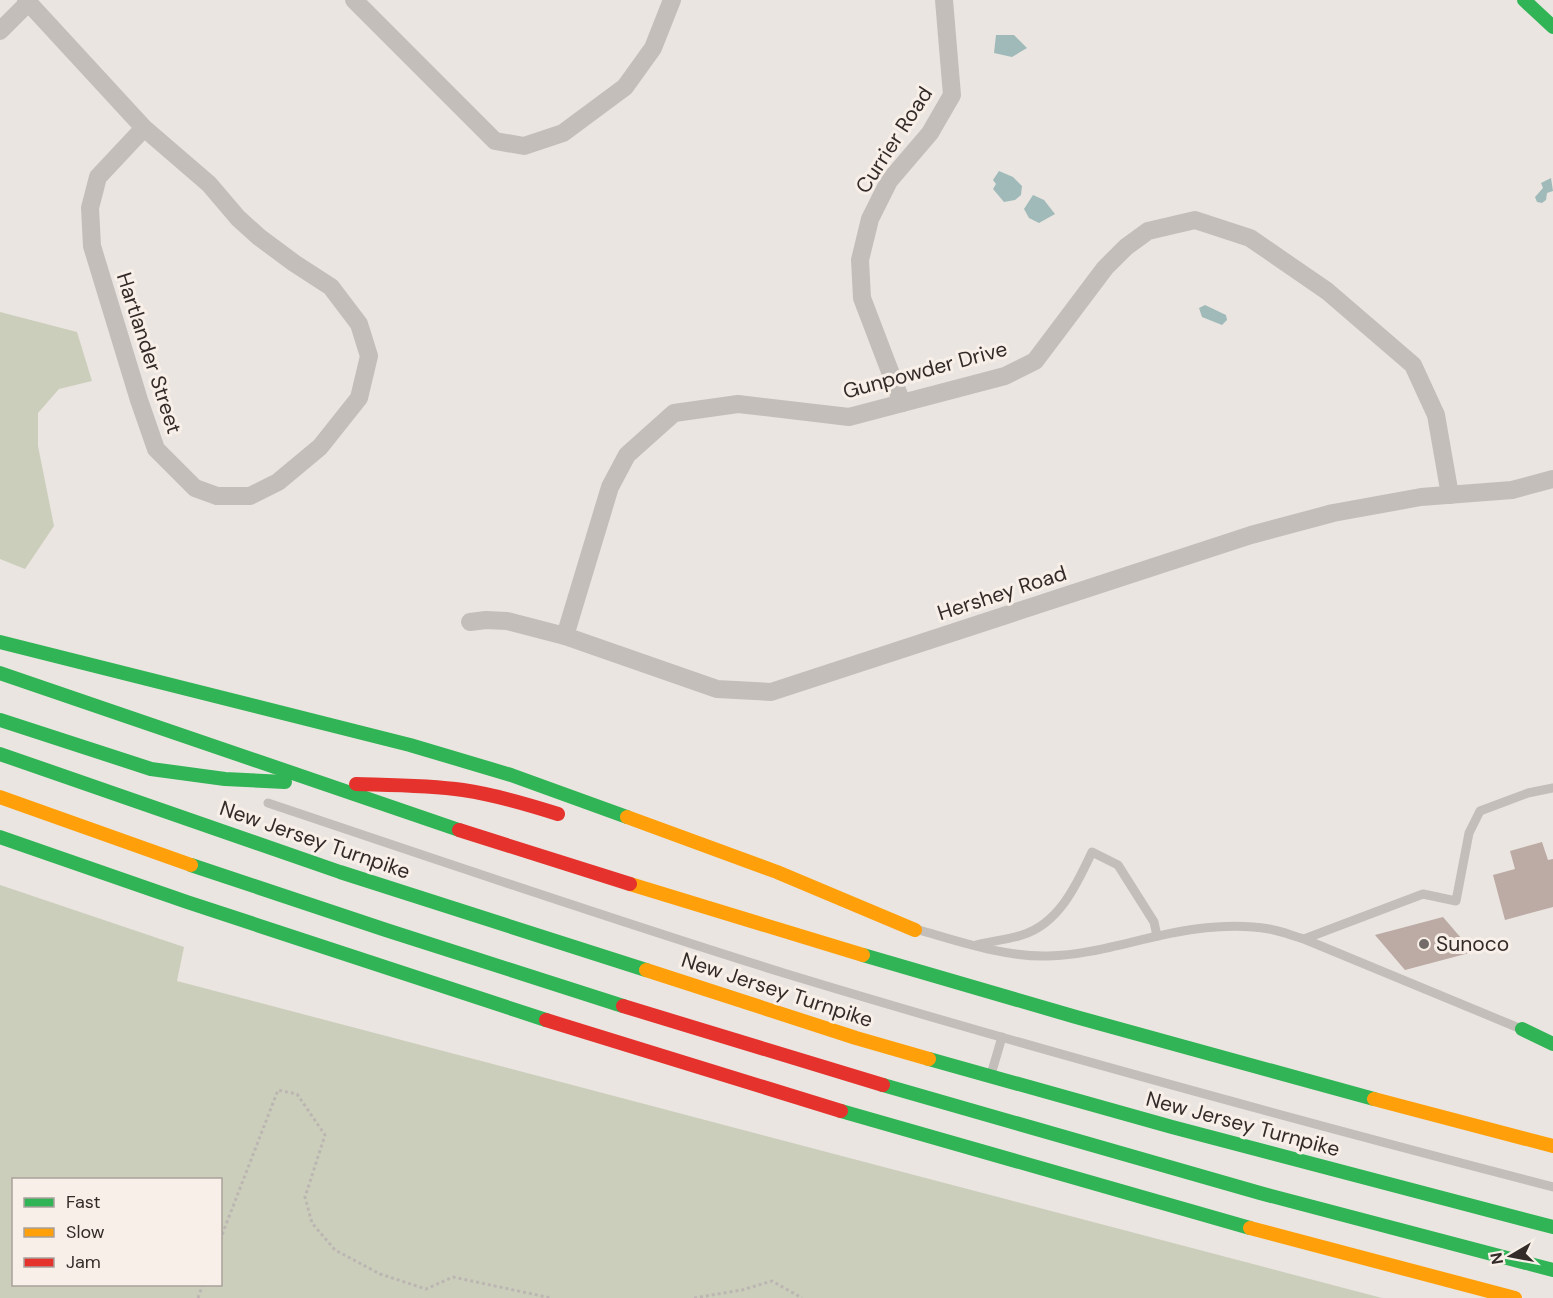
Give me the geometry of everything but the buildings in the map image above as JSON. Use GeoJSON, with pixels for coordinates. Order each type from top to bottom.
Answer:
{"type":"FeatureCollection","features":[{"type":"Feature","properties":{"kind":"main road"},"geometry":{"type":"LineString","coordinates":[[1524,0],[1553,27]]}},
{"type":"Feature","properties":{"kind":"main road"},"geometry":{"type":"LineString","coordinates":[[0,642],[470,763],[753,862],[827,891],[915,930]]}},
{"type":"Feature","properties":{"kind":"main road"},"geometry":{"type":"LineString","coordinates":[[0,673],[364,798],[614,879],[984,991],[1189,1050],[1553,1146]]}},
{"type":"Feature","properties":{"kind":"main road"},"geometry":{"type":"LineString","coordinates":[[0,720],[151,769],[225,779],[448,788],[506,798],[566,817]]}},
{"type":"Feature","properties":{"kind":"main road","name":"New Jersey Turnpike"},"geometry":{"type":"LineString","coordinates":[[0,754],[351,876],[856,1038],[1172,1127],[1553,1227]]}},
{"type":"Feature","properties":{"kind":"main road"},"geometry":{"type":"LineString","coordinates":[[0,797],[115,839],[557,987],[953,1107],[1164,1167],[1553,1270]]}},
{"type":"Feature","properties":{"kind":"main road"},"geometry":{"type":"LineString","coordinates":[[0,837],[316,948],[736,1081],[1150,1202],[1515,1298]]}},
{"type":"Feature","properties":{"kind":"main road"},"geometry":{"type":"LineString","coordinates":[[804,898],[915,930]]}},
{"type":"Feature","properties":{"kind":"main road"},"geometry":{"type":"LineString","coordinates":[[1522,1029],[1553,1044]]}},
{"type":"Feature","properties":{"kind":"street"},"geometry":{"type":"LineString","coordinates":[[354,0],[495,141],[524,147],[563,133],[625,87],[653,48],[672,0]]}},
{"type":"Feature","properties":{"kind":"street","name":"Currier Road"},"geometry":{"type":"LineString","coordinates":[[902,403],[862,298],[860,260],[870,219],[889,181],[930,133],[952,95],[944,0]]}},
{"type":"Feature","properties":{"kind":"street"},"geometry":{"type":"LineString","coordinates":[[0,31],[27,1]]}},
{"type":"Feature","properties":{"kind":"street","name":"Hartlander Street"},"geometry":{"type":"LineString","coordinates":[[27,1],[144,129],[209,184],[238,218],[259,237],[331,287],[359,324],[369,356],[359,398],[320,447],[278,482],[250,496],[217,496],[195,488],[156,449],[129,371],[92,246],[90,208],[98,177],[144,129]]}},
{"type":"Feature","properties":{"kind":"street","name":"Gunpowder Drive"},"geometry":{"type":"LineString","coordinates":[[565,636],[610,487],[627,455],[674,413],[738,404],[849,417],[1005,376],[1035,361],[1105,268],[1126,247],[1148,231],[1195,220],[1250,238],[1328,291],[1413,365],[1436,415],[1450,495]]}},
{"type":"Feature","properties":{"kind":"street","name":"Hershey Road"},"geometry":{"type":"LineString","coordinates":[[470,622],[507,621],[565,636],[717,689],[771,692],[1251,535],[1333,513],[1421,497],[1512,490],[1553,479]]}},
{"type":"Feature","properties":{"kind":"lane"},"geometry":{"type":"LineString","coordinates":[[1304,939],[1423,894],[1456,901],[1469,833],[1480,811],[1520,796],[1553,788]]}},
{"type":"Feature","properties":{"kind":"lane"},"geometry":{"type":"LineString","coordinates":[[268,803],[787,974],[1248,1106],[1553,1187]]}},
{"type":"Feature","properties":{"kind":"lane"},"geometry":{"type":"LineString","coordinates":[[974,946],[1024,935],[1051,920],[1077,885],[1092,852],[1118,865],[1154,922],[1157,936]]}},
{"type":"Feature","properties":{"kind":"lane"},"geometry":{"type":"LineString","coordinates":[[915,930],[1019,955],[1050,956],[1197,928],[1269,929],[1304,939],[1522,1029],[1553,1038]]}},
{"type":"Feature","properties":{"kind":"lane"},"geometry":{"type":"LineString","coordinates":[[990,1077],[1002,1037]]}},
{"type":"Feature","properties":{"kind":"path"},"geometry":{"type":"LineString","coordinates":[[222,1235],[278,1090],[297,1095],[325,1135],[305,1197],[312,1223],[335,1250],[380,1274],[426,1289],[453,1278],[551,1298]]}},
{"type":"Feature","properties":{"kind":"path"},"geometry":{"type":"LineString","coordinates":[[694,1298],[742,1290],[772,1281],[802,1298]]}},
{"type":"Feature","properties":{"kind":"green space"},"geometry":{"type":"Polygon","coordinates":[[[0,312],[77,332],[92,381],[59,389],[38,413],[38,446],[54,526],[25,569],[0,559],[0,312]]]}},
{"type":"Feature","properties":{"kind":"green space"},"geometry":{"type":"Polygon","coordinates":[[[0,885],[184,947],[177,981],[1382,1298],[0,1298],[0,885]]]}},
{"type":"Feature","properties":{"kind":"water"},"geometry":{"type":"Polygon","coordinates":[[[996,35],[1014,35],[1027,48],[1012,57],[994,53],[996,35]]]}},
{"type":"Feature","properties":{"kind":"water"},"geometry":{"type":"Polygon","coordinates":[[[999,171],[1013,177],[1022,186],[1021,195],[1015,200],[1004,202],[993,189],[996,184],[993,180],[999,171]]]}},
{"type":"Feature","properties":{"kind":"water"},"geometry":{"type":"Polygon","coordinates":[[[1551,178],[1553,191],[1547,193],[1546,200],[1542,203],[1537,202],[1535,197],[1543,188],[1541,183],[1551,178]]]}},
{"type":"Feature","properties":{"kind":"water"},"geometry":{"type":"Polygon","coordinates":[[[1033,195],[1044,200],[1055,214],[1039,223],[1029,218],[1024,209],[1033,195]]]}},
{"type":"Feature","properties":{"kind":"water"},"geometry":{"type":"Polygon","coordinates":[[[1205,305],[1226,315],[1227,320],[1222,325],[1202,317],[1199,308],[1205,305]]]}},
{"type":"Feature","properties":{"kind":"traffic: fast"},"geometry":{"type":"LineString","coordinates":[[1524,0],[1553,27]]}},
{"type":"Feature","properties":{"kind":"traffic: fast"},"geometry":{"type":"LineString","coordinates":[[0,642],[410,745],[511,775],[627,817]]}},
{"type":"Feature","properties":{"kind":"traffic: fast"},"geometry":{"type":"LineString","coordinates":[[0,673],[459,830]]}},
{"type":"Feature","properties":{"kind":"traffic: fast"},"geometry":{"type":"LineString","coordinates":[[0,720],[151,769],[225,779],[285,782]]}},
{"type":"Feature","properties":{"kind":"traffic: fast"},"geometry":{"type":"LineString","coordinates":[[0,754],[340,872],[646,970]]}},
{"type":"Feature","properties":{"kind":"traffic: fast"},"geometry":{"type":"LineString","coordinates":[[0,837],[187,902],[546,1020]]}},
{"type":"Feature","properties":{"kind":"traffic: fast"},"geometry":{"type":"LineString","coordinates":[[191,865],[623,1006]]}},
{"type":"Feature","properties":{"kind":"traffic: fast"},"geometry":{"type":"LineString","coordinates":[[863,955],[1076,1017],[1374,1099]]}},
{"type":"Feature","properties":{"kind":"traffic: fast"},"geometry":{"type":"LineString","coordinates":[[1522,1029],[1553,1044]]}},
{"type":"Feature","properties":{"kind":"traffic: fast"},"geometry":{"type":"LineString","coordinates":[[929,1059],[1172,1127],[1553,1227]]}},
{"type":"Feature","properties":{"kind":"traffic: fast"},"geometry":{"type":"LineString","coordinates":[[883,1085],[1260,1193],[1553,1270]]}},
{"type":"Feature","properties":{"kind":"traffic: fast"},"geometry":{"type":"LineString","coordinates":[[841,1111],[1250,1228]]}},
{"type":"Feature","properties":{"kind":"traffic: slow"},"geometry":{"type":"LineString","coordinates":[[0,797],[191,865]]}},
{"type":"Feature","properties":{"kind":"traffic: slow"},"geometry":{"type":"LineString","coordinates":[[627,817],[777,872],[915,930]]}},
{"type":"Feature","properties":{"kind":"traffic: slow"},"geometry":{"type":"LineString","coordinates":[[630,884],[863,955]]}},
{"type":"Feature","properties":{"kind":"traffic: slow"},"geometry":{"type":"LineString","coordinates":[[646,970],[856,1038],[929,1059]]}},
{"type":"Feature","properties":{"kind":"traffic: slow"},"geometry":{"type":"LineString","coordinates":[[1374,1099],[1553,1146]]}},
{"type":"Feature","properties":{"kind":"traffic: slow"},"geometry":{"type":"LineString","coordinates":[[1250,1228],[1515,1298]]}},
{"type":"Feature","properties":{"kind":"traffic: jam"},"geometry":{"type":"LineString","coordinates":[[356,784],[463,790],[511,800],[558,814]]}},
{"type":"Feature","properties":{"kind":"traffic: jam"},"geometry":{"type":"LineString","coordinates":[[459,830],[630,884]]}},
{"type":"Feature","properties":{"kind":"traffic: jam"},"geometry":{"type":"LineString","coordinates":[[623,1006],[883,1085]]}},
{"type":"Feature","properties":{"kind":"traffic: jam"},"geometry":{"type":"LineString","coordinates":[[546,1020],[841,1111]]}},
{"type":"Feature","properties":{"kind":"place","name":"Sunoco"},"geometry":{"type":"Point","coordinates":[1424,944]}}]}
